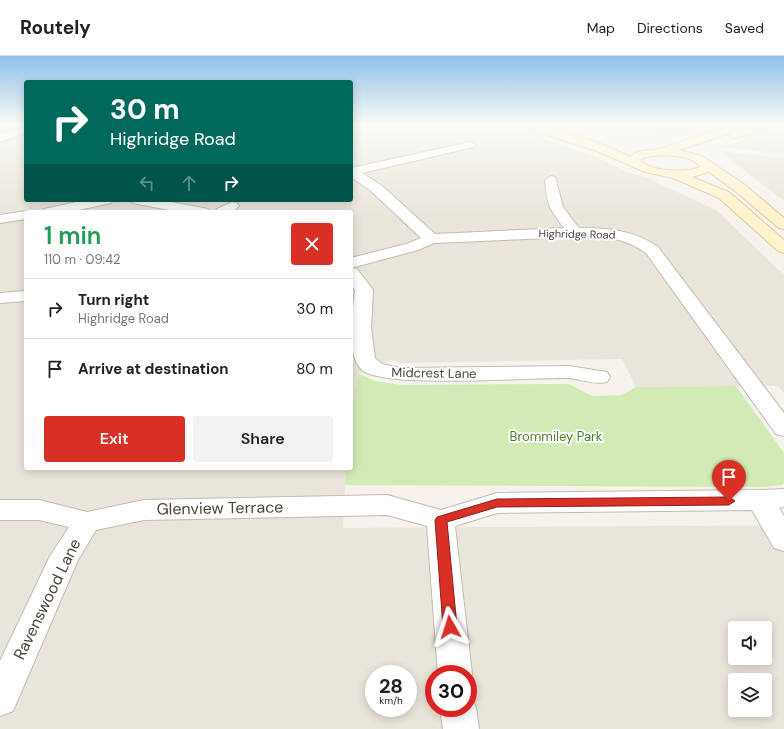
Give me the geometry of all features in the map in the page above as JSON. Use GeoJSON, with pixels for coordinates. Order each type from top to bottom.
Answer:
{"type":"FeatureCollection","features":[{"type":"Feature","properties":{"kind":"main road"},"geometry":{"type":"LineString","coordinates":[[616,155],[652,171],[672,174],[699,172],[706,169],[700,155]]}},
{"type":"Feature","properties":{"kind":"main road"},"geometry":{"type":"LineString","coordinates":[[636,163],[634,160],[639,155]]}},
{"type":"Feature","properties":{"kind":"main road"},"geometry":{"type":"LineString","coordinates":[[682,155],[702,162],[740,188],[784,225]]}},
{"type":"Feature","properties":{"kind":"main road"},"geometry":{"type":"LineString","coordinates":[[672,174],[724,195],[784,248]]}},
{"type":"Feature","properties":{"kind":"street"},"geometry":{"type":"LineString","coordinates":[[353,172],[424,155]]}},
{"type":"Feature","properties":{"kind":"street"},"geometry":{"type":"LineString","coordinates":[[353,173],[376,188],[431,239]]}},
{"type":"Feature","properties":{"kind":"street"},"geometry":{"type":"LineString","coordinates":[[551,180],[556,208],[575,232]]}},
{"type":"Feature","properties":{"kind":"street"},"geometry":{"type":"LineString","coordinates":[[58,210],[96,202]]}},
{"type":"Feature","properties":{"kind":"street"},"geometry":{"type":"LineString","coordinates":[[149,202],[191,210]]}},
{"type":"Feature","properties":{"kind":"street"},"geometry":{"type":"LineString","coordinates":[[0,219],[24,215]]}},
{"type":"Feature","properties":{"kind":"street","name":"Highridge Road"},"geometry":{"type":"LineString","coordinates":[[353,262],[412,247],[431,239],[575,232],[622,235],[641,242],[652,250],[784,429]]}},
{"type":"Feature","properties":{"kind":"street","name":"Midcrest Lane"},"geometry":{"type":"LineString","coordinates":[[353,276],[364,290],[362,351],[368,364],[382,371],[400,374],[569,372],[599,377]]}},
{"type":"Feature","properties":{"kind":"street"},"geometry":{"type":"LineString","coordinates":[[0,298],[24,296]]}},
{"type":"Feature","properties":{"kind":"street"},"geometry":{"type":"LineString","coordinates":[[454,665],[442,548],[441,520],[497,503],[772,499],[784,540]]}},
{"type":"Feature","properties":{"kind":"street","name":"Glenview Terrace"},"geometry":{"type":"LineString","coordinates":[[0,510],[39,510],[87,522],[144,510],[387,505],[441,520]]}},
{"type":"Feature","properties":{"kind":"street","name":"Ravenswood Lane"},"geometry":{"type":"LineString","coordinates":[[0,699],[65,556],[87,522]]}},
{"type":"Feature","properties":{"kind":"street"},"geometry":{"type":"LineString","coordinates":[[459,717],[460,729]]}},
{"type":"Feature","properties":{"kind":"shaded area"},"geometry":{"type":"Polygon","coordinates":[[[0,155],[24,155],[24,202],[353,202],[353,155],[592,155],[626,172],[645,177],[716,210],[784,275],[784,393],[778,386],[636,387],[622,359],[400,363],[391,360],[359,374],[353,400],[353,210],[24,210],[24,470],[346,470],[343,528],[784,525],[784,729],[0,729],[0,155]]]}},
{"type":"Feature","properties":{"kind":"shaded area"},"geometry":{"type":"Polygon","coordinates":[[[725,155],[760,155],[784,158],[784,201],[725,155]]]}},
{"type":"Feature","properties":{"kind":"green space","name":"Brommiley Park"},"geometry":{"type":"Polygon","coordinates":[[[359,374],[375,381],[402,385],[569,384],[592,396],[622,395],[636,387],[736,386],[784,453],[784,483],[782,485],[764,487],[345,485],[346,470],[353,470],[353,400],[359,374]]]}},
{"type":"Feature","properties":{"kind":"route"},"geometry":{"type":"LineString","coordinates":[[450,627],[442,548],[441,520],[497,503],[729,501]]}}]}
